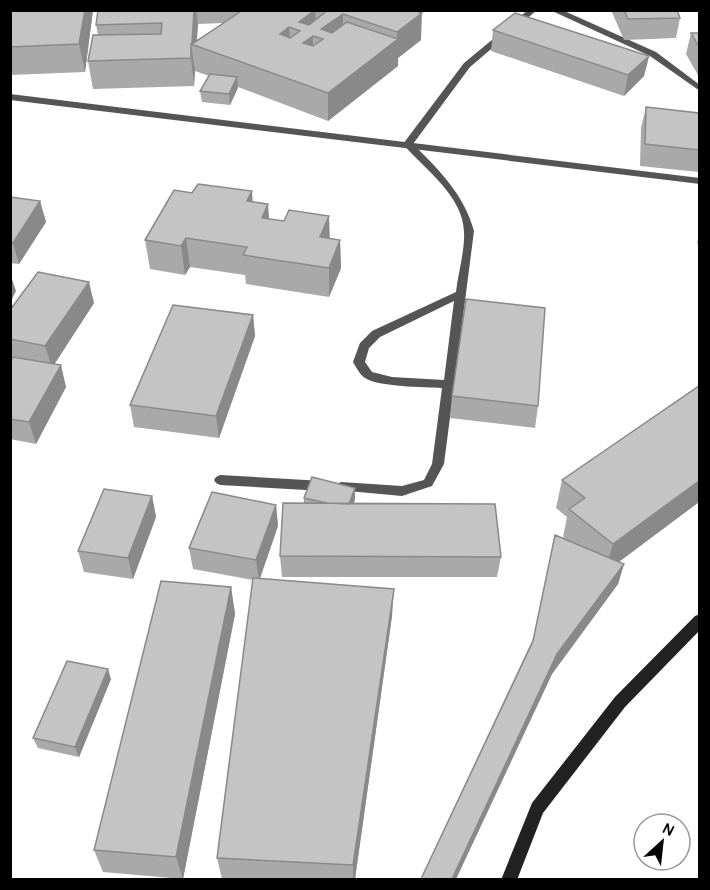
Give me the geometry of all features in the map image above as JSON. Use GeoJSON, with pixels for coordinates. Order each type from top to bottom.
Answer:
{"type":"FeatureCollection","features":[{"type":"Feature","properties":{"kind":"street"},"geometry":{"type":"LineString","coordinates":[[408,144],[467,65],[533,10]]}},
{"type":"Feature","properties":{"kind":"street"},"geometry":{"type":"LineString","coordinates":[[554,10],[653,54],[699,89]]}},
{"type":"Feature","properties":{"kind":"street"},"geometry":{"type":"LineString","coordinates":[[10,97],[408,144],[699,182]]}},
{"type":"Feature","properties":{"kind":"street"},"geometry":{"type":"LineString","coordinates":[[220,480],[402,491],[428,483],[438,464],[469,231],[465,211],[453,190],[408,144]]}},
{"type":"Feature","properties":{"kind":"street"},"geometry":{"type":"LineString","coordinates":[[448,384],[384,379],[368,375],[359,362],[364,346],[376,334],[461,294]]}},
{"type":"Feature","properties":{"kind":"street"},"geometry":{"type":"LineString","coordinates":[[509,879],[537,808],[620,702],[699,620]]}},
{"type":"Feature","properties":{"kind":"building"},"geometry":{"type":"Polygon","coordinates":[[[10,10],[85,10],[79,44],[10,47],[10,10]]]}},
{"type":"Feature","properties":{"kind":"building"},"geometry":{"type":"Polygon","coordinates":[[[98,10],[194,10],[192,44],[243,10],[315,10],[299,22],[309,25],[328,10],[413,10],[422,13],[397,32],[343,14],[321,29],[332,33],[347,22],[398,39],[328,93],[191,44],[191,58],[88,61],[93,35],[161,34],[162,23],[96,25],[98,10]],[[289,27],[280,34],[290,38],[300,31],[289,27]],[[313,36],[303,43],[313,46],[323,39],[313,36]]]}},
{"type":"Feature","properties":{"kind":"building"},"geometry":{"type":"Polygon","coordinates":[[[624,10],[677,10],[680,18],[628,19],[624,10]]]}},
{"type":"Feature","properties":{"kind":"building"},"geometry":{"type":"Polygon","coordinates":[[[515,13],[649,56],[628,75],[493,30],[515,13]]]}},
{"type":"Feature","properties":{"kind":"building"},"geometry":{"type":"Polygon","coordinates":[[[691,33],[699,33],[699,47],[691,33]]]}},
{"type":"Feature","properties":{"kind":"building"},"geometry":{"type":"Polygon","coordinates":[[[210,74],[237,77],[229,94],[200,91],[210,74]]]}},
{"type":"Feature","properties":{"kind":"building"},"geometry":{"type":"Polygon","coordinates":[[[646,107],[699,113],[699,150],[645,144],[646,107]]]}},
{"type":"Feature","properties":{"kind":"building"},"geometry":{"type":"Polygon","coordinates":[[[198,184],[252,191],[247,201],[268,204],[262,218],[284,221],[289,210],[329,216],[320,237],[340,240],[329,268],[243,255],[247,247],[186,238],[181,246],[145,240],[174,190],[192,193],[198,184]]]}},
{"type":"Feature","properties":{"kind":"building"},"geometry":{"type":"Polygon","coordinates":[[[10,197],[40,201],[13,243],[10,242],[10,197]]]}},
{"type":"Feature","properties":{"kind":"building"},"geometry":{"type":"Polygon","coordinates":[[[38,272],[89,282],[45,346],[10,339],[10,310],[38,272]]]}},
{"type":"Feature","properties":{"kind":"building"},"geometry":{"type":"Polygon","coordinates":[[[466,299],[545,308],[538,406],[452,396],[466,299]]]}},
{"type":"Feature","properties":{"kind":"building"},"geometry":{"type":"Polygon","coordinates":[[[173,305],[253,315],[216,416],[130,405],[173,305]]]}},
{"type":"Feature","properties":{"kind":"building"},"geometry":{"type":"Polygon","coordinates":[[[13,357],[61,365],[29,422],[10,419],[10,361],[13,357]]]}},
{"type":"Feature","properties":{"kind":"building"},"geometry":{"type":"Polygon","coordinates":[[[699,386],[699,481],[613,544],[569,509],[585,498],[562,480],[699,386]]]}},
{"type":"Feature","properties":{"kind":"building"},"geometry":{"type":"Polygon","coordinates":[[[312,477],[355,488],[349,504],[327,503],[304,498],[312,477]]]}},
{"type":"Feature","properties":{"kind":"building"},"geometry":{"type":"Polygon","coordinates":[[[104,489],[152,496],[128,558],[78,551],[104,489]]]}},
{"type":"Feature","properties":{"kind":"building"},"geometry":{"type":"Polygon","coordinates":[[[212,492],[276,505],[256,560],[189,548],[212,492]]]}},
{"type":"Feature","properties":{"kind":"building"},"geometry":{"type":"Polygon","coordinates":[[[283,503],[495,504],[501,557],[280,556],[283,503]]]}},
{"type":"Feature","properties":{"kind":"building"},"geometry":{"type":"Polygon","coordinates":[[[555,535],[624,564],[557,654],[452,879],[421,879],[533,641],[555,535]]]}},
{"type":"Feature","properties":{"kind":"building"},"geometry":{"type":"Polygon","coordinates":[[[253,578],[394,589],[353,865],[217,858],[253,578]]]}},
{"type":"Feature","properties":{"kind":"building"},"geometry":{"type":"Polygon","coordinates":[[[161,581],[231,587],[176,857],[94,850],[161,581]]]}},
{"type":"Feature","properties":{"kind":"building"},"geometry":{"type":"Polygon","coordinates":[[[67,661],[108,669],[75,747],[33,738],[67,661]]]}}]}
